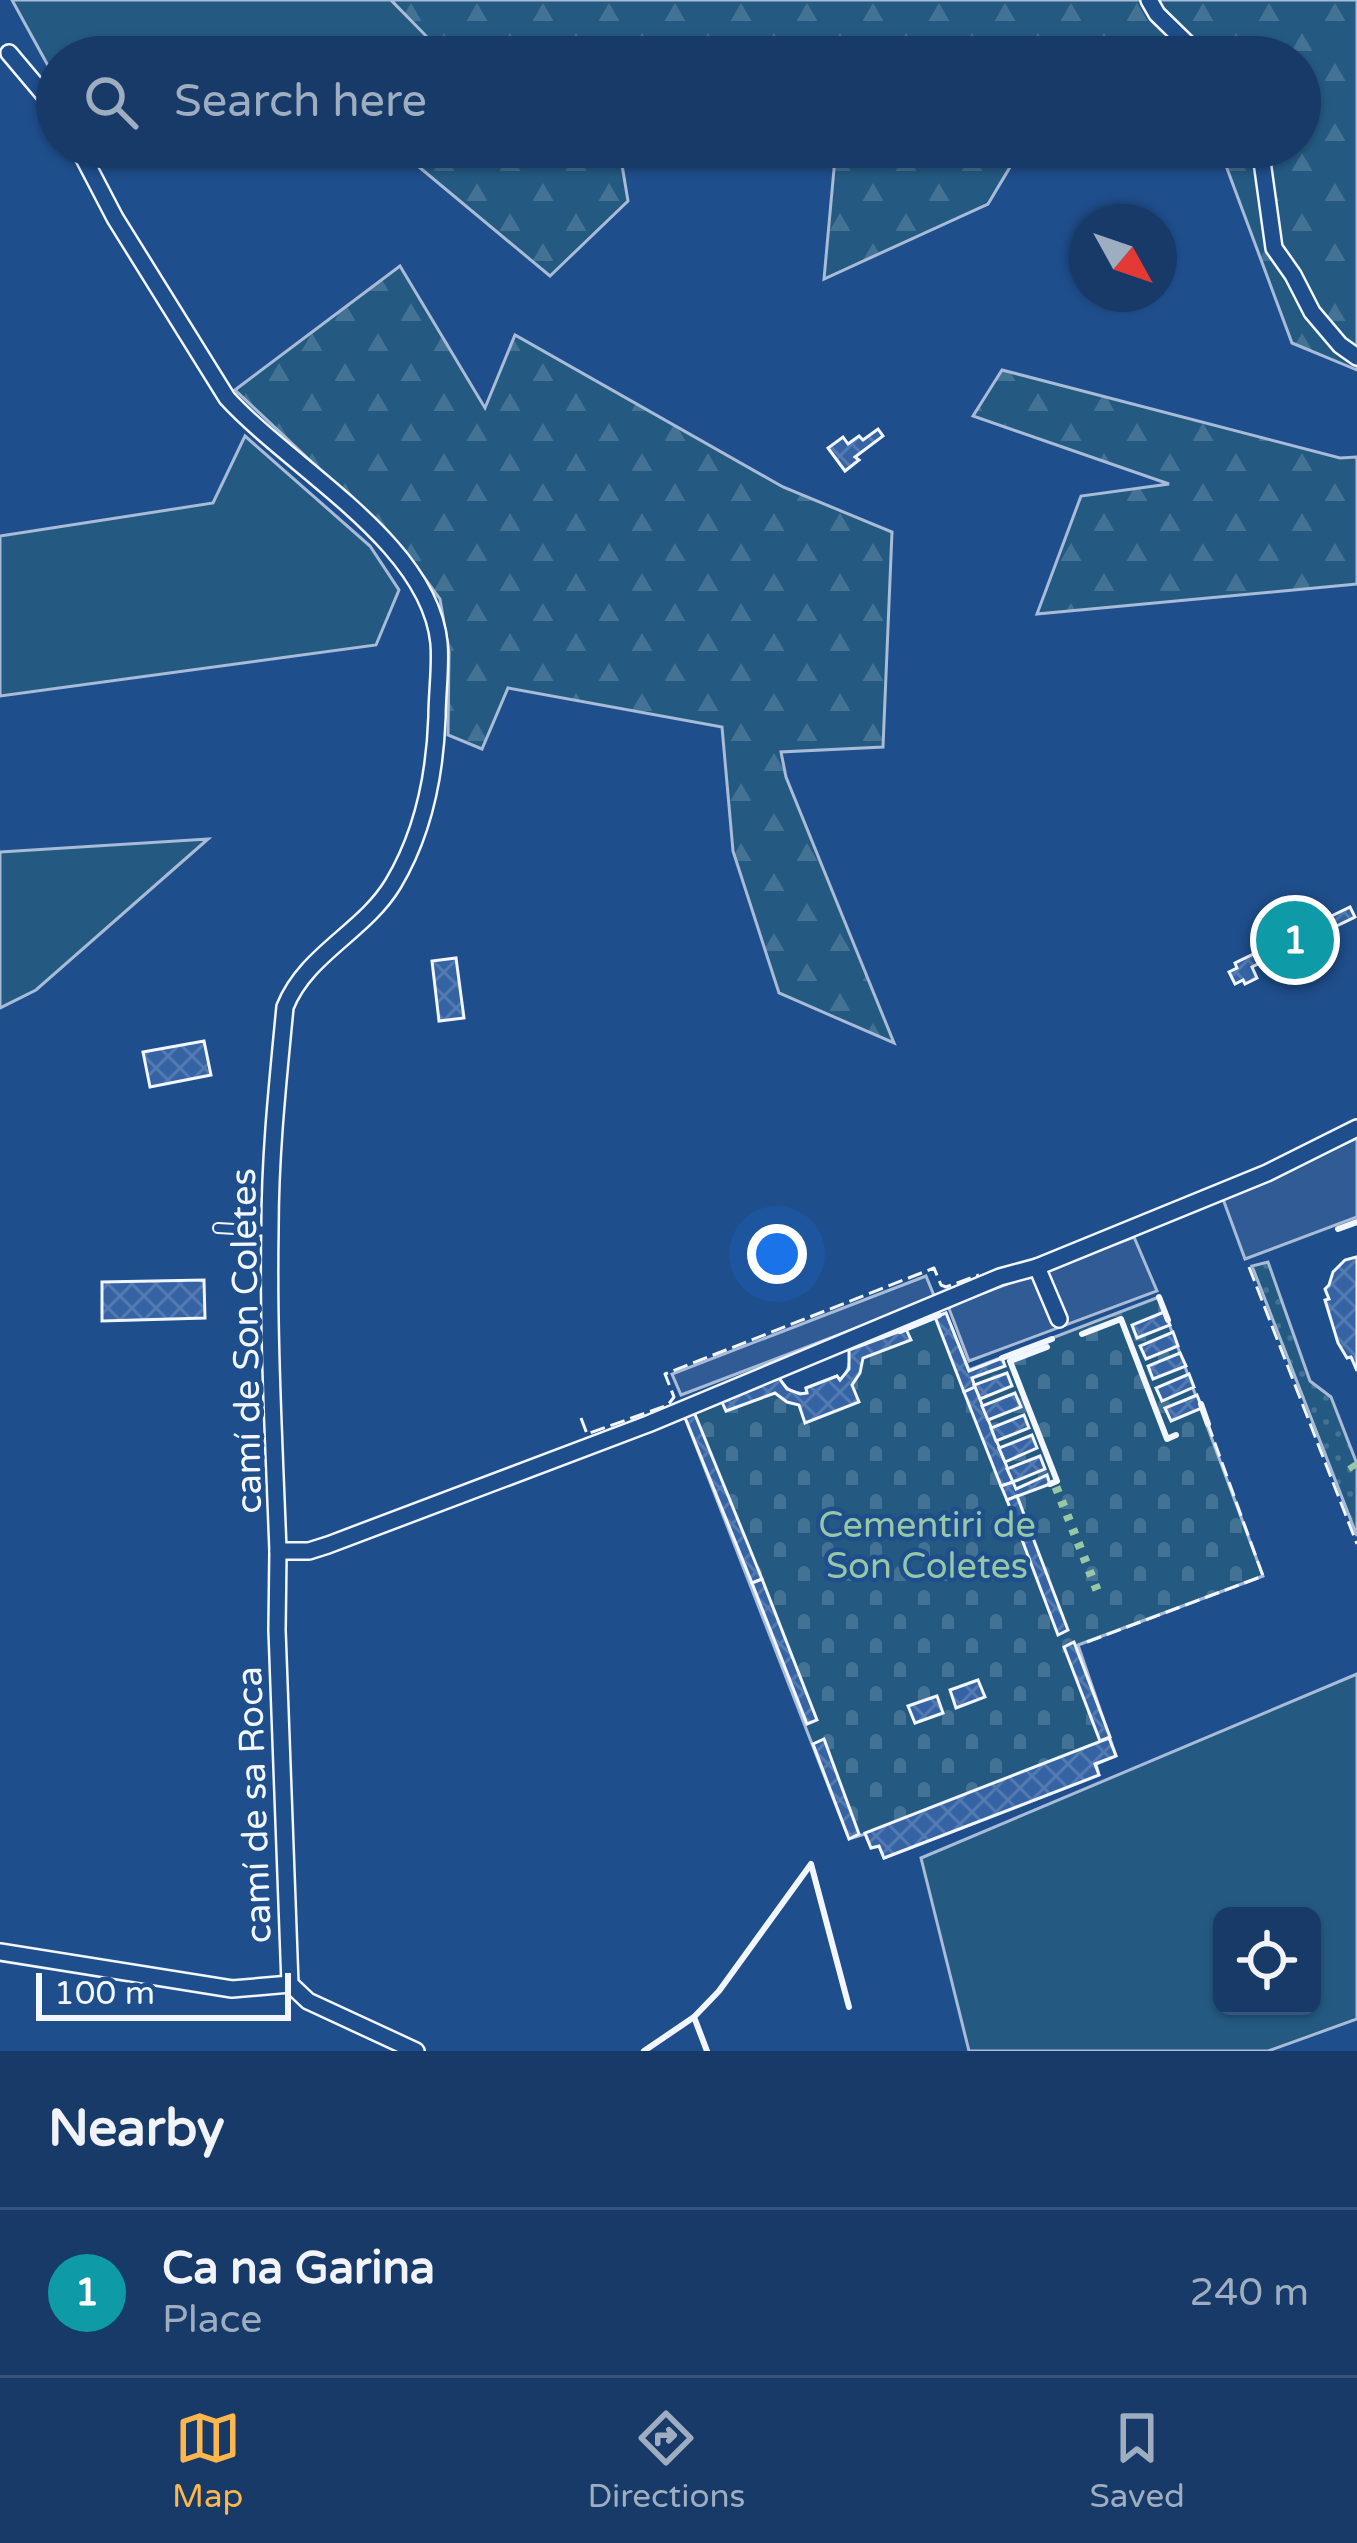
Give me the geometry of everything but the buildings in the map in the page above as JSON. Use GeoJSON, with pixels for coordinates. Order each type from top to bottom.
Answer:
{"type":"FeatureCollection","features":[{"type":"Feature","properties":{"kind":"street"},"geometry":{"type":"LineString","coordinates":[[1149,0],[1180,36]]}},
{"type":"Feature","properties":{"kind":"street"},"geometry":{"type":"LineString","coordinates":[[9,53],[36,85]]}},
{"type":"Feature","properties":{"kind":"street","name":"camí de Son Coletes"},"geometry":{"type":"LineString","coordinates":[[89,168],[227,398],[250,424],[383,538],[417,578],[439,643],[436,748],[415,846],[390,890],[356,927],[309,966],[285,1006],[269,1231],[278,1551],[309,1551],[328,1545],[648,1424],[1000,1277],[1037,1267],[1267,1173],[1357,1128]]}},
{"type":"Feature","properties":{"kind":"street"},"geometry":{"type":"LineString","coordinates":[[1263,168],[1274,248],[1312,312],[1357,357]]}},
{"type":"Feature","properties":{"kind":"street"},"geometry":{"type":"LineString","coordinates":[[1037,1267],[1059,1319]]}},
{"type":"Feature","properties":{"kind":"street","name":"camí de sa Roca"},"geometry":{"type":"LineString","coordinates":[[278,1551],[290,1984],[308,2001],[416,2051]]}},
{"type":"Feature","properties":{"kind":"street"},"geometry":{"type":"LineString","coordinates":[[0,1952],[232,1989],[290,1984]]}},
{"type":"Feature","properties":{"kind":"lane"},"geometry":{"type":"LineString","coordinates":[[218,1228],[269,1231]]}},
{"type":"Feature","properties":{"kind":"green space"},"geometry":{"type":"Polygon","coordinates":[[[12,0],[391,0],[427,36],[36,36],[36,44],[12,0]]]}},
{"type":"Feature","properties":{"kind":"green space"},"geometry":{"type":"Polygon","coordinates":[[[391,0],[1357,0],[1357,370],[1292,343],[1227,168],[1321,168],[1321,36],[426,36],[391,0]]]}},
{"type":"Feature","properties":{"kind":"green space"},"geometry":{"type":"Polygon","coordinates":[[[420,168],[622,168],[628,201],[550,276],[420,168]]]}},
{"type":"Feature","properties":{"kind":"green space"},"geometry":{"type":"Polygon","coordinates":[[[834,168],[1009,168],[988,204],[824,279],[834,168]]]}},
{"type":"Feature","properties":{"kind":"green space"},"geometry":{"type":"Polygon","coordinates":[[[400,266],[485,408],[515,335],[783,487],[892,532],[883,747],[781,752],[786,777],[894,1043],[779,993],[733,851],[722,727],[508,688],[482,749],[448,735],[449,652],[440,599],[402,547],[235,390],[400,266]]]}},
{"type":"Feature","properties":{"kind":"green space"},"geometry":{"type":"Polygon","coordinates":[[[1002,370],[1340,458],[1357,457],[1357,584],[1037,614],[1081,496],[1169,484],[973,416],[1002,370]]]}},
{"type":"Feature","properties":{"kind":"green space"},"geometry":{"type":"Polygon","coordinates":[[[245,436],[370,546],[399,590],[376,645],[0,696],[0,536],[213,503],[245,436]]]}},
{"type":"Feature","properties":{"kind":"green space"},"geometry":{"type":"Polygon","coordinates":[[[208,839],[36,990],[0,1008],[0,852],[208,839]]]}},
{"type":"Feature","properties":{"kind":"green space"},"geometry":{"type":"Polygon","coordinates":[[[1268,1262],[1310,1381],[1331,1397],[1357,1464],[1357,1536],[1252,1266],[1268,1262]]]}},
{"type":"Feature","properties":{"kind":"green space","name":"Cementiri de Son Coletes"},"geometry":{"type":"Polygon","coordinates":[[[1159,1297],[1263,1576],[1078,1645],[1116,1756],[1096,1764],[1099,1775],[884,1858],[879,1846],[871,1848],[865,1834],[849,1839],[684,1415],[779,1378],[790,1390],[807,1393],[806,1388],[842,1377],[849,1367],[849,1350],[946,1313],[969,1370],[1159,1297]]]}},
{"type":"Feature","properties":{"kind":"green space"},"geometry":{"type":"Polygon","coordinates":[[[1357,1674],[1357,2019],[1268,2051],[969,2051],[921,1858],[1357,1674]]]}},
{"type":"Feature","properties":{"kind":"shaded area"},"geometry":{"type":"Polygon","coordinates":[[[1357,1138],[1357,1217],[1245,1259],[1223,1199],[1357,1138]]]}},
{"type":"Feature","properties":{"kind":"shaded area"},"geometry":{"type":"Polygon","coordinates":[[[1134,1237],[1157,1291],[969,1361],[948,1306],[1134,1237]]]}},
{"type":"Feature","properties":{"kind":"shaded area"},"geometry":{"type":"Polygon","coordinates":[[[926,1276],[935,1298],[681,1395],[672,1374],[926,1276]]]}},
{"type":"Feature","properties":{"kind":"hedge"},"geometry":{"type":"LineString","coordinates":[[1351,1464],[1357,1473]]}},
{"type":"Feature","properties":{"kind":"hedge"},"geometry":{"type":"LineString","coordinates":[[1056,1487],[1097,1590]]}},
{"type":"Feature","properties":{"kind":"fence"},"geometry":{"type":"LineString","coordinates":[[1249,1267],[1357,1544]]}},
{"type":"Feature","properties":{"kind":"fence"},"geometry":{"type":"LineString","coordinates":[[581,1418],[587,1434],[668,1405],[674,1397],[665,1374],[934,1268],[946,1287],[979,1275]]}},
{"type":"Feature","properties":{"kind":"fence"},"geometry":{"type":"LineString","coordinates":[[1087,1642],[1263,1576],[1208,1424]]}},
{"type":"Feature","properties":{"kind":"wall"},"geometry":{"type":"LineString","coordinates":[[1338,1229],[1357,1222]]}},
{"type":"Feature","properties":{"kind":"wall"},"geometry":{"type":"LineString","coordinates":[[1159,1297],[1168,1320]]}},
{"type":"Feature","properties":{"kind":"wall"},"geometry":{"type":"LineString","coordinates":[[900,1331],[939,1315]]}},
{"type":"Feature","properties":{"kind":"wall"},"geometry":{"type":"LineString","coordinates":[[1082,1334],[1121,1319],[1167,1439],[1176,1435]]}},
{"type":"Feature","properties":{"kind":"wall"},"geometry":{"type":"LineString","coordinates":[[1002,1358],[1052,1339]]}},
{"type":"Feature","properties":{"kind":"wall"},"geometry":{"type":"LineString","coordinates":[[1047,1347],[1010,1361],[1057,1481],[1050,1484]]}},
{"type":"Feature","properties":{"kind":"wall"},"geometry":{"type":"LineString","coordinates":[[1201,1404],[1208,1424]]}},
{"type":"Feature","properties":{"kind":"wall"},"geometry":{"type":"LineString","coordinates":[[644,2051],[694,2017],[719,1991],[811,1864],[849,2007]]}},
{"type":"Feature","properties":{"kind":"wall"},"geometry":{"type":"LineString","coordinates":[[694,2017],[707,2051]]}},
{"type":"Feature","properties":{"kind":"place","name":"Ca na Garina"},"geometry":{"type":"Point","coordinates":[1295,940]}}]}
